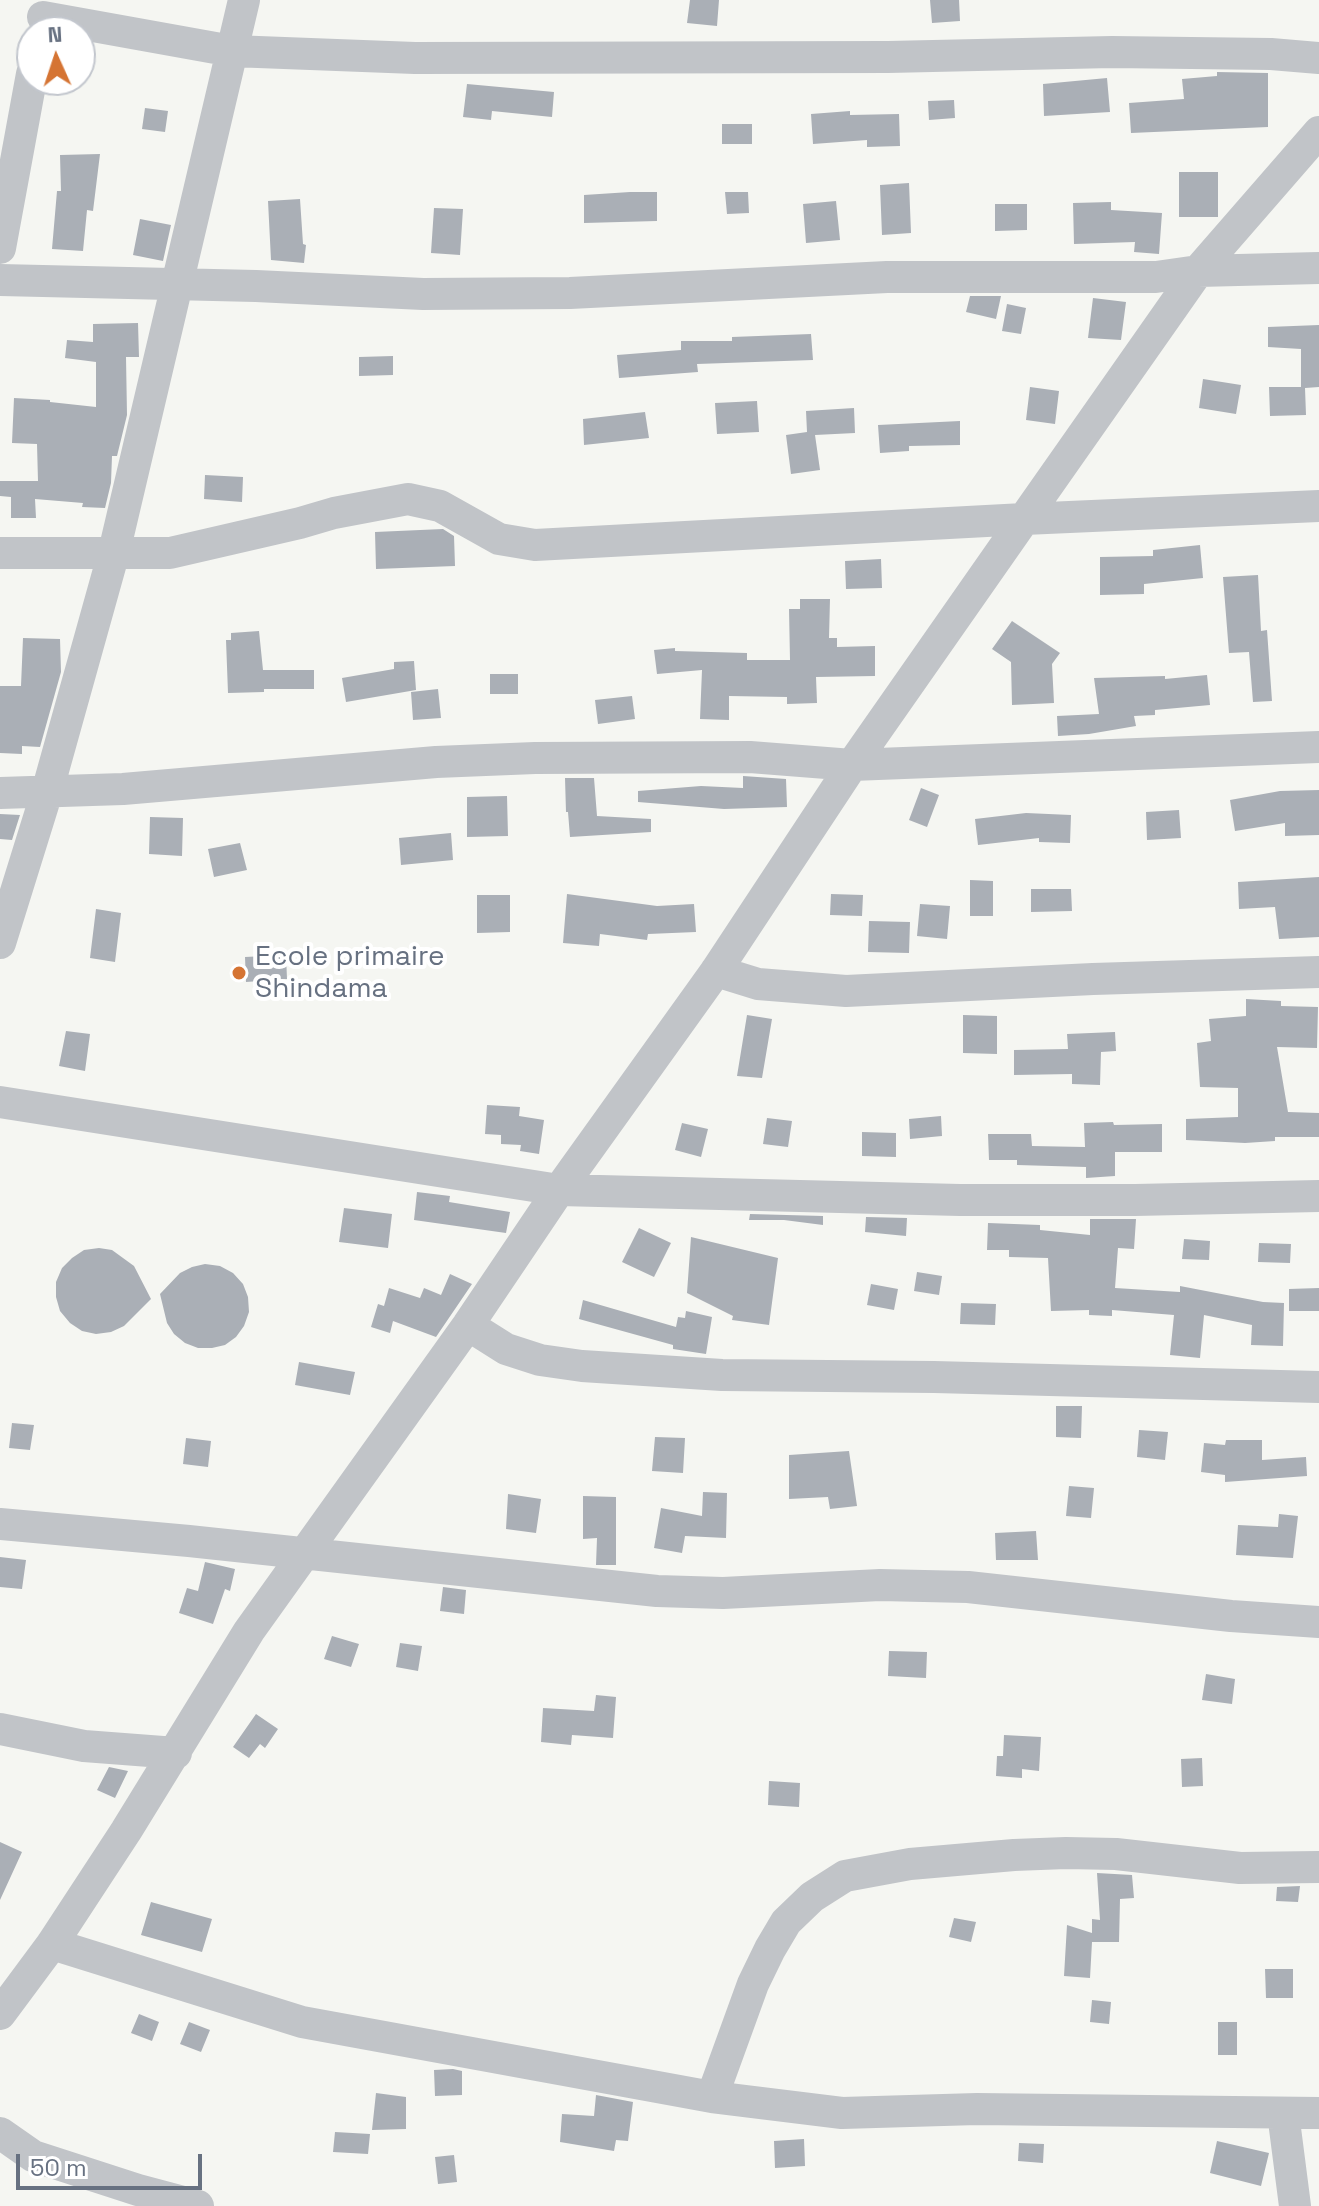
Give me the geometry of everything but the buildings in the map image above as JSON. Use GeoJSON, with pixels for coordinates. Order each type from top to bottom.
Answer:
{"type":"FeatureCollection","features":[{"type":"Feature","properties":{"kind":"street"},"geometry":{"type":"LineString","coordinates":[[0,943],[47,792],[114,552],[244,0]]}},
{"type":"Feature","properties":{"kind":"street"},"geometry":{"type":"LineString","coordinates":[[96,26],[232,51],[415,58],[840,57],[1112,52],[1271,54],[1319,58]]}},
{"type":"Feature","properties":{"kind":"street"},"geometry":{"type":"LineString","coordinates":[[0,248],[11,131],[24,96]]}},
{"type":"Feature","properties":{"kind":"street"},"geometry":{"type":"LineString","coordinates":[[0,2014],[52,1944],[176,1753],[249,1631],[716,971],[852,765],[1024,519],[1198,271],[1319,132]]}},
{"type":"Feature","properties":{"kind":"street"},"geometry":{"type":"LineString","coordinates":[[0,280],[423,294],[570,293],[887,277],[1156,277],[1198,271],[1319,268]]}},
{"type":"Feature","properties":{"kind":"street"},"geometry":{"type":"LineString","coordinates":[[0,553],[170,553],[334,513],[408,499],[440,506],[499,539],[535,545],[1319,506]]}},
{"type":"Feature","properties":{"kind":"street"},"geometry":{"type":"LineString","coordinates":[[0,793],[123,789],[436,762],[535,758],[750,757],[852,765],[1319,747]]}},
{"type":"Feature","properties":{"kind":"street"},"geometry":{"type":"LineString","coordinates":[[716,971],[758,984],[846,991],[1108,978],[1319,972]]}},
{"type":"Feature","properties":{"kind":"street"},"geometry":{"type":"LineString","coordinates":[[0,1102],[559,1190],[960,1200],[1319,1196]]}},
{"type":"Feature","properties":{"kind":"street"},"geometry":{"type":"LineString","coordinates":[[468,1325],[506,1349],[540,1360],[582,1366],[722,1375],[1319,1387]]}},
{"type":"Feature","properties":{"kind":"street"},"geometry":{"type":"LineString","coordinates":[[0,1524],[657,1591],[723,1593],[880,1585],[968,1587],[1231,1616],[1319,1622]]}},
{"type":"Feature","properties":{"kind":"street"},"geometry":{"type":"LineString","coordinates":[[0,1729],[84,1746],[176,1753]]}},
{"type":"Feature","properties":{"kind":"street"},"geometry":{"type":"LineString","coordinates":[[712,2097],[753,1984],[786,1922],[812,1897],[845,1876],[910,1864],[1066,1853],[1116,1854],[1240,1868],[1319,1867]]}},
{"type":"Feature","properties":{"kind":"street"},"geometry":{"type":"LineString","coordinates":[[52,1944],[302,2022],[712,2097],[842,2113],[1101,2109],[1319,2113]]}},
{"type":"Feature","properties":{"kind":"street"},"geometry":{"type":"LineString","coordinates":[[1283,2113],[1295,2206]]}},
{"type":"Feature","properties":{"kind":"street"},"geometry":{"type":"LineString","coordinates":[[0,2133],[33,2156],[177,2203]]}},
{"type":"Feature","properties":{"kind":"place","name":"Ecole primaire Shindama"},"geometry":{"type":"Point","coordinates":[239,973]}}]}
